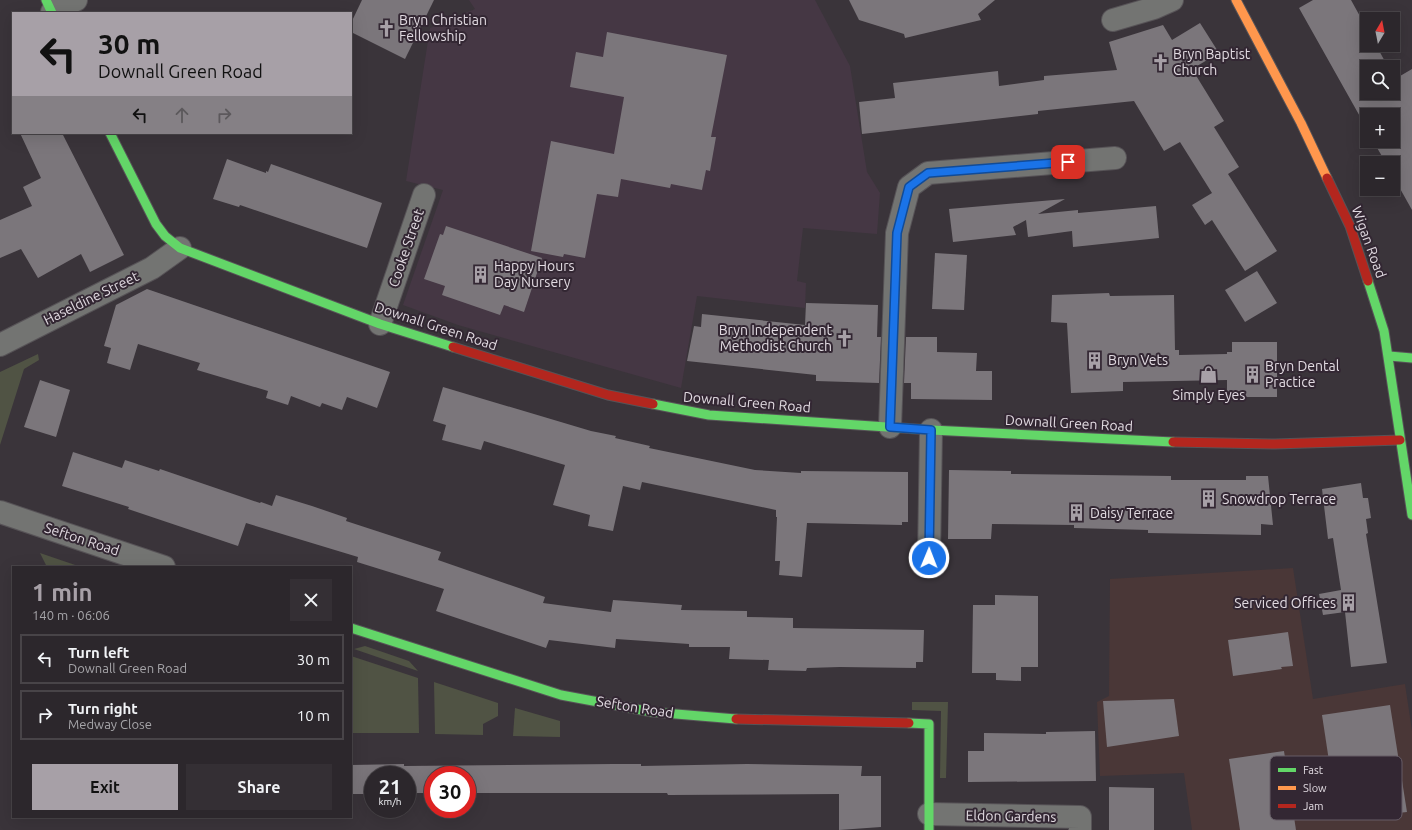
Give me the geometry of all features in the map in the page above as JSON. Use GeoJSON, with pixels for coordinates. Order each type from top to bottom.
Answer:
{"type":"FeatureCollection","features":[{"type":"Feature","properties":{"kind":"main road","name":"Wigan Road"},"geometry":{"type":"LineString","coordinates":[[1236,0],[1301,123],[1350,226],[1380,319],[1389,356],[1412,515]]}},
{"type":"Feature","properties":{"kind":"main road","name":"Downall Green Road"},"geometry":{"type":"LineString","coordinates":[[111,134],[156,224],[165,236],[180,248],[216,264],[380,324],[608,395],[709,415],[931,430],[1231,444],[1348,443],[1400,440]]}},
{"type":"Feature","properties":{"kind":"main road"},"geometry":{"type":"LineString","coordinates":[[1389,356],[1412,358]]}},
{"type":"Feature","properties":{"kind":"main road","name":"Sefton Road"},"geometry":{"type":"LineString","coordinates":[[352,628],[561,695],[652,712],[738,719],[929,724],[929,822]]}},
{"type":"Feature","properties":{"kind":"street"},"geometry":{"type":"LineString","coordinates":[[50,8],[76,0]]}},
{"type":"Feature","properties":{"kind":"street"},"geometry":{"type":"LineString","coordinates":[[1113,20],[1154,8],[1172,0]]}},
{"type":"Feature","properties":{"kind":"street"},"geometry":{"type":"LineString","coordinates":[[890,427],[897,233],[909,187],[928,173],[1115,158]]}},
{"type":"Feature","properties":{"kind":"street","name":"Cooke Street"},"geometry":{"type":"LineString","coordinates":[[380,324],[424,196]]}},
{"type":"Feature","properties":{"kind":"street","name":"Haseldine Street"},"geometry":{"type":"LineString","coordinates":[[0,345],[152,268],[180,248]]}},
{"type":"Feature","properties":{"kind":"street"},"geometry":{"type":"LineString","coordinates":[[929,558],[931,430]]}},
{"type":"Feature","properties":{"kind":"street","name":"Sefton Road"},"geometry":{"type":"LineString","coordinates":[[0,512],[108,558],[158,566]]}},
{"type":"Feature","properties":{"kind":"street","name":"Eldon Gardens"},"geometry":{"type":"LineString","coordinates":[[929,822],[1080,817],[1080,830]]}},
{"type":"Feature","properties":{"kind":"shaded area"},"geometry":{"type":"Polygon","coordinates":[[[469,0],[815,0],[850,66],[867,172],[880,193],[877,234],[803,228],[797,281],[806,283],[805,308],[697,296],[681,388],[458,325],[403,305],[443,190],[406,181],[430,28],[475,9],[469,0]]]}},
{"type":"Feature","properties":{"kind":"shaded area"},"geometry":{"type":"Polygon","coordinates":[[[1293,568],[1313,699],[1405,684],[1412,731],[1412,830],[1192,830],[1184,773],[1100,776],[1097,702],[1109,696],[1110,579],[1293,568]]]}},
{"type":"Feature","properties":{"kind":"green space"},"geometry":{"type":"Polygon","coordinates":[[[38,354],[39,360],[24,369],[0,445],[0,372],[38,354]]]}},
{"type":"Feature","properties":{"kind":"green space"},"geometry":{"type":"Polygon","coordinates":[[[40,553],[78,566],[46,566],[40,553]]]}},
{"type":"Feature","properties":{"kind":"green space"},"geometry":{"type":"Polygon","coordinates":[[[365,646],[409,661],[418,671],[354,649],[365,646]]]}},
{"type":"Feature","properties":{"kind":"green space"},"geometry":{"type":"Polygon","coordinates":[[[352,656],[418,678],[419,733],[352,733],[352,656]]]}},
{"type":"Feature","properties":{"kind":"green space"},"geometry":{"type":"Polygon","coordinates":[[[434,682],[498,703],[498,716],[483,724],[483,735],[435,734],[434,682]]]}},
{"type":"Feature","properties":{"kind":"green space"},"geometry":{"type":"Polygon","coordinates":[[[912,702],[948,702],[946,778],[940,778],[941,711],[912,710],[912,702]]]}},
{"type":"Feature","properties":{"kind":"green space"},"geometry":{"type":"Polygon","coordinates":[[[515,708],[560,721],[560,737],[513,736],[515,708]]]}},
{"type":"Feature","properties":{"kind":"building","name":"Bryn Christian Fellowship"},"geometry":{"type":"Polygon","coordinates":[[[362,0],[434,0],[405,59],[352,32],[352,21],[362,0]]]}},
{"type":"Feature","properties":{"kind":"building"},"geometry":{"type":"Polygon","coordinates":[[[849,0],[995,0],[978,14],[981,20],[905,38],[904,34],[859,20],[849,0]]]}},
{"type":"Feature","properties":{"kind":"building"},"geometry":{"type":"Polygon","coordinates":[[[1313,0],[1351,0],[1360,16],[1360,52],[1380,52],[1384,60],[1360,60],[1360,100],[1400,100],[1400,76],[1412,69],[1412,210],[1400,189],[1400,156],[1382,156],[1377,148],[1400,148],[1400,108],[1360,108],[1360,117],[1299,8],[1313,0]]]}},
{"type":"Feature","properties":{"kind":"building"},"geometry":{"type":"Polygon","coordinates":[[[1200,23],[1219,53],[1192,69],[1224,121],[1214,127],[1239,167],[1228,174],[1277,251],[1245,271],[1212,220],[1205,225],[1192,205],[1212,193],[1180,142],[1164,151],[1134,101],[1038,111],[1038,114],[862,134],[859,102],[895,98],[893,83],[998,71],[999,86],[1044,80],[1044,76],[1117,70],[1109,42],[1163,25],[1172,40],[1200,23]]]}},
{"type":"Feature","properties":{"kind":"building"},"geometry":{"type":"Polygon","coordinates":[[[607,32],[727,55],[711,137],[716,137],[710,171],[706,170],[702,190],[671,184],[670,188],[621,179],[618,197],[597,194],[585,258],[564,254],[563,257],[531,251],[551,141],[614,154],[624,97],[570,87],[576,52],[603,57],[607,32]]]}},
{"type":"Feature","properties":{"kind":"building"},"geometry":{"type":"Polygon","coordinates":[[[20,134],[63,134],[124,255],[90,272],[81,254],[38,278],[21,249],[0,258],[0,220],[32,206],[23,187],[41,178],[20,134]]]}},
{"type":"Feature","properties":{"kind":"building"},"geometry":{"type":"Polygon","coordinates":[[[227,159],[266,173],[266,171],[268,172],[271,164],[382,203],[367,248],[240,205],[239,207],[213,199],[227,159]]]}},
{"type":"Feature","properties":{"kind":"building"},"geometry":{"type":"Polygon","coordinates":[[[1065,199],[1038,214],[1078,210],[1078,213],[1156,206],[1159,238],[1073,247],[1072,231],[1028,237],[1026,220],[1013,227],[1016,235],[953,242],[949,209],[1065,199]]]}},
{"type":"Feature","properties":{"kind":"building","name":"Happy Hours Day Nursery"},"geometry":{"type":"Polygon","coordinates":[[[446,226],[542,258],[524,312],[504,305],[500,315],[442,295],[445,286],[424,279],[440,234],[443,235],[446,226]]]}},
{"type":"Feature","properties":{"kind":"building"},"geometry":{"type":"Polygon","coordinates":[[[935,253],[967,255],[964,310],[932,309],[935,253]]]}},
{"type":"Feature","properties":{"kind":"building"},"geometry":{"type":"Polygon","coordinates":[[[1257,271],[1277,303],[1245,322],[1225,290],[1257,271]]]}},
{"type":"Feature","properties":{"kind":"building"},"geometry":{"type":"Polygon","coordinates":[[[147,289],[390,372],[377,408],[347,397],[342,410],[322,403],[320,407],[291,396],[288,405],[266,398],[268,391],[197,370],[200,363],[138,344],[130,370],[107,363],[111,348],[104,346],[116,305],[147,289]]]}},
{"type":"Feature","properties":{"kind":"building"},"geometry":{"type":"Polygon","coordinates":[[[1109,293],[1110,296],[1174,295],[1175,350],[1179,350],[1179,355],[1227,354],[1227,352],[1232,352],[1232,342],[1277,342],[1277,397],[1227,397],[1227,380],[1123,382],[1123,391],[1071,393],[1067,323],[1051,322],[1052,295],[1109,293]]]}},
{"type":"Feature","properties":{"kind":"building"},"geometry":{"type":"Polygon","coordinates":[[[806,303],[878,305],[877,337],[881,337],[879,383],[816,381],[816,375],[687,361],[694,326],[701,327],[702,314],[805,325],[806,303]]]}},
{"type":"Feature","properties":{"kind":"building"},"geometry":{"type":"Polygon","coordinates":[[[906,337],[937,337],[937,352],[977,353],[976,371],[992,371],[992,400],[911,399],[911,383],[904,383],[906,337]]]}},
{"type":"Feature","properties":{"kind":"building"},"geometry":{"type":"Polygon","coordinates":[[[40,380],[70,390],[56,437],[24,427],[40,380]]]}},
{"type":"Feature","properties":{"kind":"building"},"geometry":{"type":"Polygon","coordinates":[[[443,387],[591,431],[616,436],[615,438],[650,446],[649,448],[755,470],[801,473],[801,471],[908,472],[908,522],[902,522],[902,525],[807,523],[802,577],[779,575],[780,561],[775,561],[776,510],[642,482],[640,490],[623,486],[613,531],[588,526],[590,515],[553,505],[565,465],[484,441],[481,450],[442,440],[446,425],[433,421],[443,387]]]}},
{"type":"Feature","properties":{"kind":"building"},"geometry":{"type":"Polygon","coordinates":[[[73,452],[122,468],[125,460],[159,471],[160,469],[272,506],[276,495],[312,506],[347,518],[346,521],[441,552],[438,560],[545,597],[543,603],[611,612],[613,600],[682,605],[681,610],[747,611],[747,617],[793,618],[793,628],[924,630],[923,662],[916,662],[916,668],[840,667],[807,668],[806,671],[768,670],[769,660],[729,659],[730,647],[689,647],[689,644],[616,639],[615,648],[549,640],[546,648],[436,611],[444,589],[357,562],[358,557],[246,523],[238,546],[128,509],[129,507],[62,486],[73,452]]]}},
{"type":"Feature","properties":{"kind":"building"},"geometry":{"type":"Polygon","coordinates":[[[949,470],[1011,471],[1011,474],[1171,476],[1171,480],[1246,480],[1246,476],[1268,476],[1273,525],[1261,524],[1261,535],[1148,533],[1148,530],[1074,528],[1074,525],[992,524],[991,539],[948,539],[949,470]]]}},
{"type":"Feature","properties":{"kind":"building"},"geometry":{"type":"Polygon","coordinates":[[[1361,483],[1363,498],[1368,498],[1371,518],[1366,519],[1368,533],[1366,534],[1387,663],[1351,667],[1345,612],[1323,615],[1319,594],[1341,590],[1333,538],[1328,539],[1322,489],[1361,483]]]}},
{"type":"Feature","properties":{"kind":"building"},"geometry":{"type":"Polygon","coordinates":[[[995,595],[1038,596],[1038,667],[1021,667],[1021,681],[996,680],[996,673],[972,673],[973,605],[995,605],[995,595]]]}},
{"type":"Feature","properties":{"kind":"building"},"geometry":{"type":"Polygon","coordinates":[[[1288,632],[1293,666],[1233,676],[1228,640],[1288,632]]]}},
{"type":"Feature","properties":{"kind":"building"},"geometry":{"type":"Polygon","coordinates":[[[1174,699],[1179,736],[1107,747],[1103,701],[1174,699]]]}},
{"type":"Feature","properties":{"kind":"building"},"geometry":{"type":"Polygon","coordinates":[[[1390,705],[1398,756],[1328,756],[1322,715],[1390,705]]]}},
{"type":"Feature","properties":{"kind":"building"},"geometry":{"type":"Polygon","coordinates":[[[1095,731],[1096,781],[968,782],[968,751],[984,751],[984,733],[1046,734],[1046,732],[1095,731]]]}},
{"type":"Feature","properties":{"kind":"building"},"geometry":{"type":"Polygon","coordinates":[[[1284,751],[1285,756],[1270,756],[1270,820],[1294,820],[1296,830],[1240,830],[1229,759],[1284,751]]]}},
{"type":"Feature","properties":{"kind":"building"},"geometry":{"type":"Polygon","coordinates":[[[404,764],[404,766],[364,766],[364,794],[352,794],[352,765],[404,764]]]}},
{"type":"Feature","properties":{"kind":"building"},"geometry":{"type":"Polygon","coordinates":[[[641,764],[641,766],[747,764],[862,766],[861,776],[881,776],[881,827],[839,830],[839,794],[668,795],[667,793],[476,793],[476,766],[424,766],[424,793],[416,793],[416,766],[404,766],[641,764]]]}},
{"type":"Feature","properties":{"kind":"building"},"geometry":{"type":"Polygon","coordinates":[[[1402,781],[1407,812],[1402,813],[1402,781]]]}},
{"type":"Feature","properties":{"kind":"building"},"geometry":{"type":"Polygon","coordinates":[[[1109,787],[1154,788],[1154,830],[1109,830],[1109,787]]]}},
{"type":"Feature","properties":{"kind":"traffic: fast"},"geometry":{"type":"LineString","coordinates":[[46,0],[52,12]]}},
{"type":"Feature","properties":{"kind":"traffic: fast"},"geometry":{"type":"LineString","coordinates":[[111,134],[156,224],[165,236],[180,248],[380,324],[453,347]]}},
{"type":"Feature","properties":{"kind":"traffic: fast"},"geometry":{"type":"LineString","coordinates":[[1368,281],[1384,331],[1412,515]]}},
{"type":"Feature","properties":{"kind":"traffic: fast"},"geometry":{"type":"LineString","coordinates":[[1389,356],[1412,358]]}},
{"type":"Feature","properties":{"kind":"traffic: fast"},"geometry":{"type":"LineString","coordinates":[[653,404],[709,415],[931,430],[1173,442]]}},
{"type":"Feature","properties":{"kind":"traffic: fast"},"geometry":{"type":"LineString","coordinates":[[352,628],[561,695],[652,712],[736,719]]}},
{"type":"Feature","properties":{"kind":"traffic: fast"},"geometry":{"type":"LineString","coordinates":[[909,723],[929,724],[929,830]]}},
{"type":"Feature","properties":{"kind":"traffic: slow"},"geometry":{"type":"LineString","coordinates":[[1236,0],[1301,123],[1327,178]]}},
{"type":"Feature","properties":{"kind":"traffic: jam"},"geometry":{"type":"LineString","coordinates":[[1327,178],[1350,226],[1368,281]]}},
{"type":"Feature","properties":{"kind":"traffic: jam"},"geometry":{"type":"LineString","coordinates":[[453,347],[608,395],[653,404]]}},
{"type":"Feature","properties":{"kind":"traffic: jam"},"geometry":{"type":"LineString","coordinates":[[1173,442],[1275,444],[1400,440]]}},
{"type":"Feature","properties":{"kind":"traffic: jam"},"geometry":{"type":"LineString","coordinates":[[736,719],[909,723]]}},
{"type":"Feature","properties":{"kind":"place","name":"Bryn Christian Fellowship"},"geometry":{"type":"Point","coordinates":[386,28]}},
{"type":"Feature","properties":{"kind":"place","name":"Bryn Baptist Church"},"geometry":{"type":"Point","coordinates":[1160,62]}},
{"type":"Feature","properties":{"kind":"place","name":"Happy Hours Day Nursery"},"geometry":{"type":"Point","coordinates":[481,274]}},
{"type":"Feature","properties":{"kind":"place","name":"Bryn Independent Methodist Church"},"geometry":{"type":"Point","coordinates":[845,338]}},
{"type":"Feature","properties":{"kind":"place","name":"Bryn Vets"},"geometry":{"type":"Point","coordinates":[1095,360]}},
{"type":"Feature","properties":{"kind":"place","name":"Bryn Dental Practice"},"geometry":{"type":"Point","coordinates":[1252,374]}},
{"type":"Feature","properties":{"kind":"place","name":"Simply Eyes"},"geometry":{"type":"Point","coordinates":[1209,375]}},
{"type":"Feature","properties":{"kind":"place","name":"Snowdrop Terrace"},"geometry":{"type":"Point","coordinates":[1209,499]}},
{"type":"Feature","properties":{"kind":"place","name":"Daisy Terrace"},"geometry":{"type":"Point","coordinates":[1077,513]}},
{"type":"Feature","properties":{"kind":"place","name":"Serviced Offices"},"geometry":{"type":"Point","coordinates":[1349,603]}},
{"type":"Feature","properties":{"kind":"route"},"geometry":{"type":"LineString","coordinates":[[929,558],[931,430],[890,427],[897,233],[909,187],[928,173],[1068,162]]}}]}
